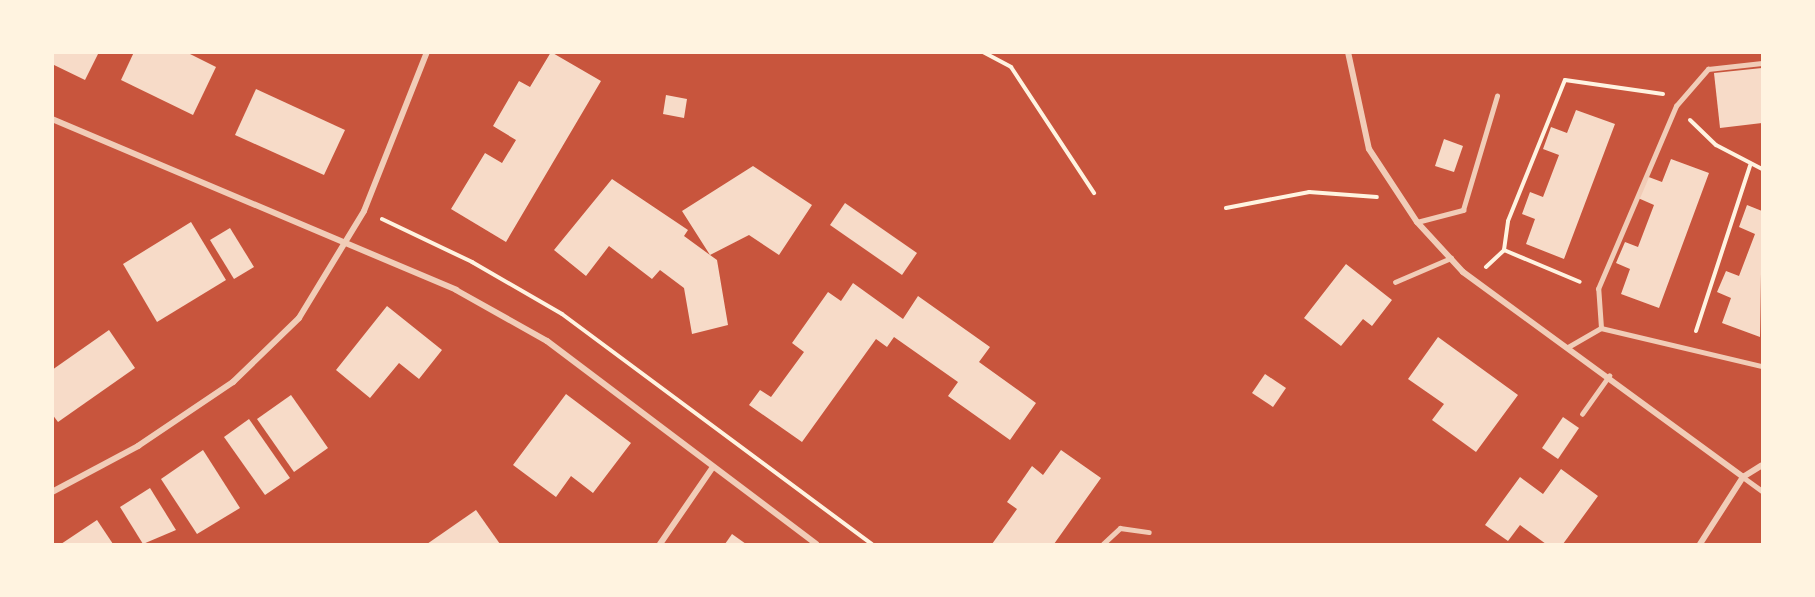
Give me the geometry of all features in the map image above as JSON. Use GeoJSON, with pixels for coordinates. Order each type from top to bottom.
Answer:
{"type":"FeatureCollection","features":[{"type":"Feature","properties":{"kind":"street"},"geometry":{"type":"LineString","coordinates":[[52,492],[138,446],[233,382],[299,318],[364,211],[427,52]]}},
{"type":"Feature","properties":{"kind":"street"},"geometry":{"type":"LineString","coordinates":[[1348,52],[1369,149],[1417,222],[1473,279],[1609,376],[1743,477]]}},
{"type":"Feature","properties":{"kind":"street"},"geometry":{"type":"LineString","coordinates":[[52,119],[347,240],[456,290],[546,341],[816,544]]}},
{"type":"Feature","properties":{"kind":"street"},"geometry":{"type":"LineString","coordinates":[[1700,544],[1743,477],[1762,465]]}},
{"type":"Feature","properties":{"kind":"street"},"geometry":{"type":"LineString","coordinates":[[660,544],[713,467]]}},
{"type":"Feature","properties":{"kind":"lane"},"geometry":{"type":"LineString","coordinates":[[1601,328],[1598,289],[1676,106],[1708,69],[1762,63]]}},
{"type":"Feature","properties":{"kind":"lane"},"geometry":{"type":"LineString","coordinates":[[1417,222],[1462,210],[1497,96]]}},
{"type":"Feature","properties":{"kind":"lane"},"geometry":{"type":"LineString","coordinates":[[1395,282],[1451,258]]}},
{"type":"Feature","properties":{"kind":"lane"},"geometry":{"type":"LineString","coordinates":[[1568,347],[1601,328],[1762,366]]}},
{"type":"Feature","properties":{"kind":"lane"},"geometry":{"type":"LineString","coordinates":[[1582,414],[1609,376]]}},
{"type":"Feature","properties":{"kind":"lane"},"geometry":{"type":"LineString","coordinates":[[1743,477],[1762,491]]}},
{"type":"Feature","properties":{"kind":"lane"},"geometry":{"type":"LineString","coordinates":[[1103,544],[1120,528],[1149,532]]}},
{"type":"Feature","properties":{"kind":"path"},"geometry":{"type":"LineString","coordinates":[[983,52],[1011,67],[1094,193]]}},
{"type":"Feature","properties":{"kind":"path"},"geometry":{"type":"LineString","coordinates":[[1473,279],[1504,250],[1508,220],[1565,80],[1661,93],[1716,145],[1750,166],[1762,170]]}},
{"type":"Feature","properties":{"kind":"path"},"geometry":{"type":"LineString","coordinates":[[1690,349],[1750,166]]}},
{"type":"Feature","properties":{"kind":"path"},"geometry":{"type":"LineString","coordinates":[[1226,208],[1309,192],[1402,199]]}},
{"type":"Feature","properties":{"kind":"path"},"geometry":{"type":"LineString","coordinates":[[364,211],[472,262],[562,314],[872,544]]}},
{"type":"Feature","properties":{"kind":"path"},"geometry":{"type":"LineString","coordinates":[[1504,250],[1598,289]]}},
{"type":"Feature","properties":{"kind":"building"},"geometry":{"type":"Polygon","coordinates":[[[52,52],[99,52],[85,80],[52,64],[52,52]]]}},
{"type":"Feature","properties":{"kind":"building"},"geometry":{"type":"Polygon","coordinates":[[[134,52],[186,52],[216,67],[193,115],[121,80],[134,52]]]}},
{"type":"Feature","properties":{"kind":"building"},"geometry":{"type":"Polygon","coordinates":[[[551,52],[601,81],[506,242],[451,209],[485,153],[502,163],[516,140],[493,126],[519,81],[530,87],[551,52]]]}},
{"type":"Feature","properties":{"kind":"building"},"geometry":{"type":"Polygon","coordinates":[[[1762,68],[1762,123],[1720,128],[1714,73],[1762,68]]]}},
{"type":"Feature","properties":{"kind":"building"},"geometry":{"type":"Polygon","coordinates":[[[256,89],[345,130],[324,175],[235,135],[256,89]]]}},
{"type":"Feature","properties":{"kind":"building"},"geometry":{"type":"Polygon","coordinates":[[[666,95],[687,99],[684,118],[663,114],[666,95]]]}},
{"type":"Feature","properties":{"kind":"building"},"geometry":{"type":"Polygon","coordinates":[[[1576,110],[1615,124],[1564,259],[1526,244],[1535,219],[1522,214],[1530,192],[1543,197],[1559,155],[1543,149],[1551,127],[1567,133],[1576,110]]]}},
{"type":"Feature","properties":{"kind":"building"},"geometry":{"type":"Polygon","coordinates":[[[1444,139],[1463,146],[1454,172],[1435,166],[1444,139]]]}},
{"type":"Feature","properties":{"kind":"building"},"geometry":{"type":"Polygon","coordinates":[[[1671,159],[1709,173],[1659,308],[1621,294],[1630,269],[1616,263],[1625,242],[1638,247],[1654,205],[1638,198],[1646,176],[1662,182],[1671,159]]]}},
{"type":"Feature","properties":{"kind":"building"},"geometry":{"type":"Polygon","coordinates":[[[753,166],[812,205],[779,255],[749,235],[710,255],[682,211],[753,166]]]}},
{"type":"Feature","properties":{"kind":"building"},"geometry":{"type":"Polygon","coordinates":[[[612,179],[688,230],[684,236],[717,260],[728,325],[692,334],[684,288],[660,270],[652,279],[609,246],[586,276],[554,250],[612,179]]]}},
{"type":"Feature","properties":{"kind":"building"},"geometry":{"type":"Polygon","coordinates":[[[845,203],[917,253],[902,275],[830,225],[845,203]]]}},
{"type":"Feature","properties":{"kind":"building"},"geometry":{"type":"Polygon","coordinates":[[[1747,205],[1762,211],[1760,337],[1722,323],[1731,298],[1717,292],[1726,271],[1739,276],[1755,234],[1739,227],[1747,205]]]}},
{"type":"Feature","properties":{"kind":"building"},"geometry":{"type":"Polygon","coordinates":[[[191,222],[226,280],[157,322],[123,264],[191,222]]]}},
{"type":"Feature","properties":{"kind":"building"},"geometry":{"type":"Polygon","coordinates":[[[230,228],[254,267],[234,279],[210,240],[230,228]]]}},
{"type":"Feature","properties":{"kind":"building"},"geometry":{"type":"Polygon","coordinates":[[[1346,264],[1392,300],[1372,326],[1363,319],[1341,346],[1304,318],[1346,264]]]}},
{"type":"Feature","properties":{"kind":"building"},"geometry":{"type":"Polygon","coordinates":[[[853,283],[903,319],[918,296],[990,347],[979,362],[1036,403],[1010,440],[948,396],[958,382],[894,337],[887,347],[876,339],[802,442],[749,405],[760,390],[771,397],[804,352],[792,343],[828,292],[841,301],[853,283]]]}},
{"type":"Feature","properties":{"kind":"building"},"geometry":{"type":"Polygon","coordinates":[[[387,306],[442,350],[419,379],[399,363],[370,398],[336,370],[387,306]]]}},
{"type":"Feature","properties":{"kind":"building"},"geometry":{"type":"Polygon","coordinates":[[[109,330],[135,368],[58,422],[52,414],[52,370],[109,330]]]}},
{"type":"Feature","properties":{"kind":"building"},"geometry":{"type":"Polygon","coordinates":[[[1438,337],[1518,395],[1476,452],[1432,420],[1444,404],[1408,379],[1438,337]]]}},
{"type":"Feature","properties":{"kind":"building"},"geometry":{"type":"Polygon","coordinates":[[[1265,374],[1286,388],[1273,407],[1252,393],[1265,374]]]}},
{"type":"Feature","properties":{"kind":"building"},"geometry":{"type":"Polygon","coordinates":[[[566,394],[631,443],[593,493],[571,476],[556,497],[513,465],[566,394]]]}},
{"type":"Feature","properties":{"kind":"building"},"geometry":{"type":"Polygon","coordinates":[[[291,395],[328,448],[294,472],[257,419],[291,395]]]}},
{"type":"Feature","properties":{"kind":"building"},"geometry":{"type":"Polygon","coordinates":[[[1563,417],[1579,428],[1558,459],[1542,448],[1563,417]]]}},
{"type":"Feature","properties":{"kind":"building"},"geometry":{"type":"Polygon","coordinates":[[[249,419],[290,478],[265,495],[224,437],[249,419]]]}},
{"type":"Feature","properties":{"kind":"building"},"geometry":{"type":"Polygon","coordinates":[[[203,450],[240,508],[197,534],[161,479],[203,450]]]}},
{"type":"Feature","properties":{"kind":"building"},"geometry":{"type":"Polygon","coordinates":[[[1061,450],[1101,478],[1054,544],[992,544],[1017,509],[1007,502],[1032,466],[1043,475],[1061,450]]]}},
{"type":"Feature","properties":{"kind":"building"},"geometry":{"type":"Polygon","coordinates":[[[1561,469],[1598,496],[1563,544],[1546,544],[1520,525],[1508,541],[1485,525],[1520,477],[1543,494],[1561,469]]]}},
{"type":"Feature","properties":{"kind":"building"},"geometry":{"type":"Polygon","coordinates":[[[150,488],[176,530],[143,544],[120,507],[150,488]]]}},
{"type":"Feature","properties":{"kind":"building"},"geometry":{"type":"Polygon","coordinates":[[[476,510],[500,544],[427,544],[476,510]]]}},
{"type":"Feature","properties":{"kind":"building"},"geometry":{"type":"Polygon","coordinates":[[[97,520],[113,544],[61,544],[97,520]]]}},
{"type":"Feature","properties":{"kind":"building"},"geometry":{"type":"Polygon","coordinates":[[[732,534],[746,544],[725,544],[732,534]]]}}]}
